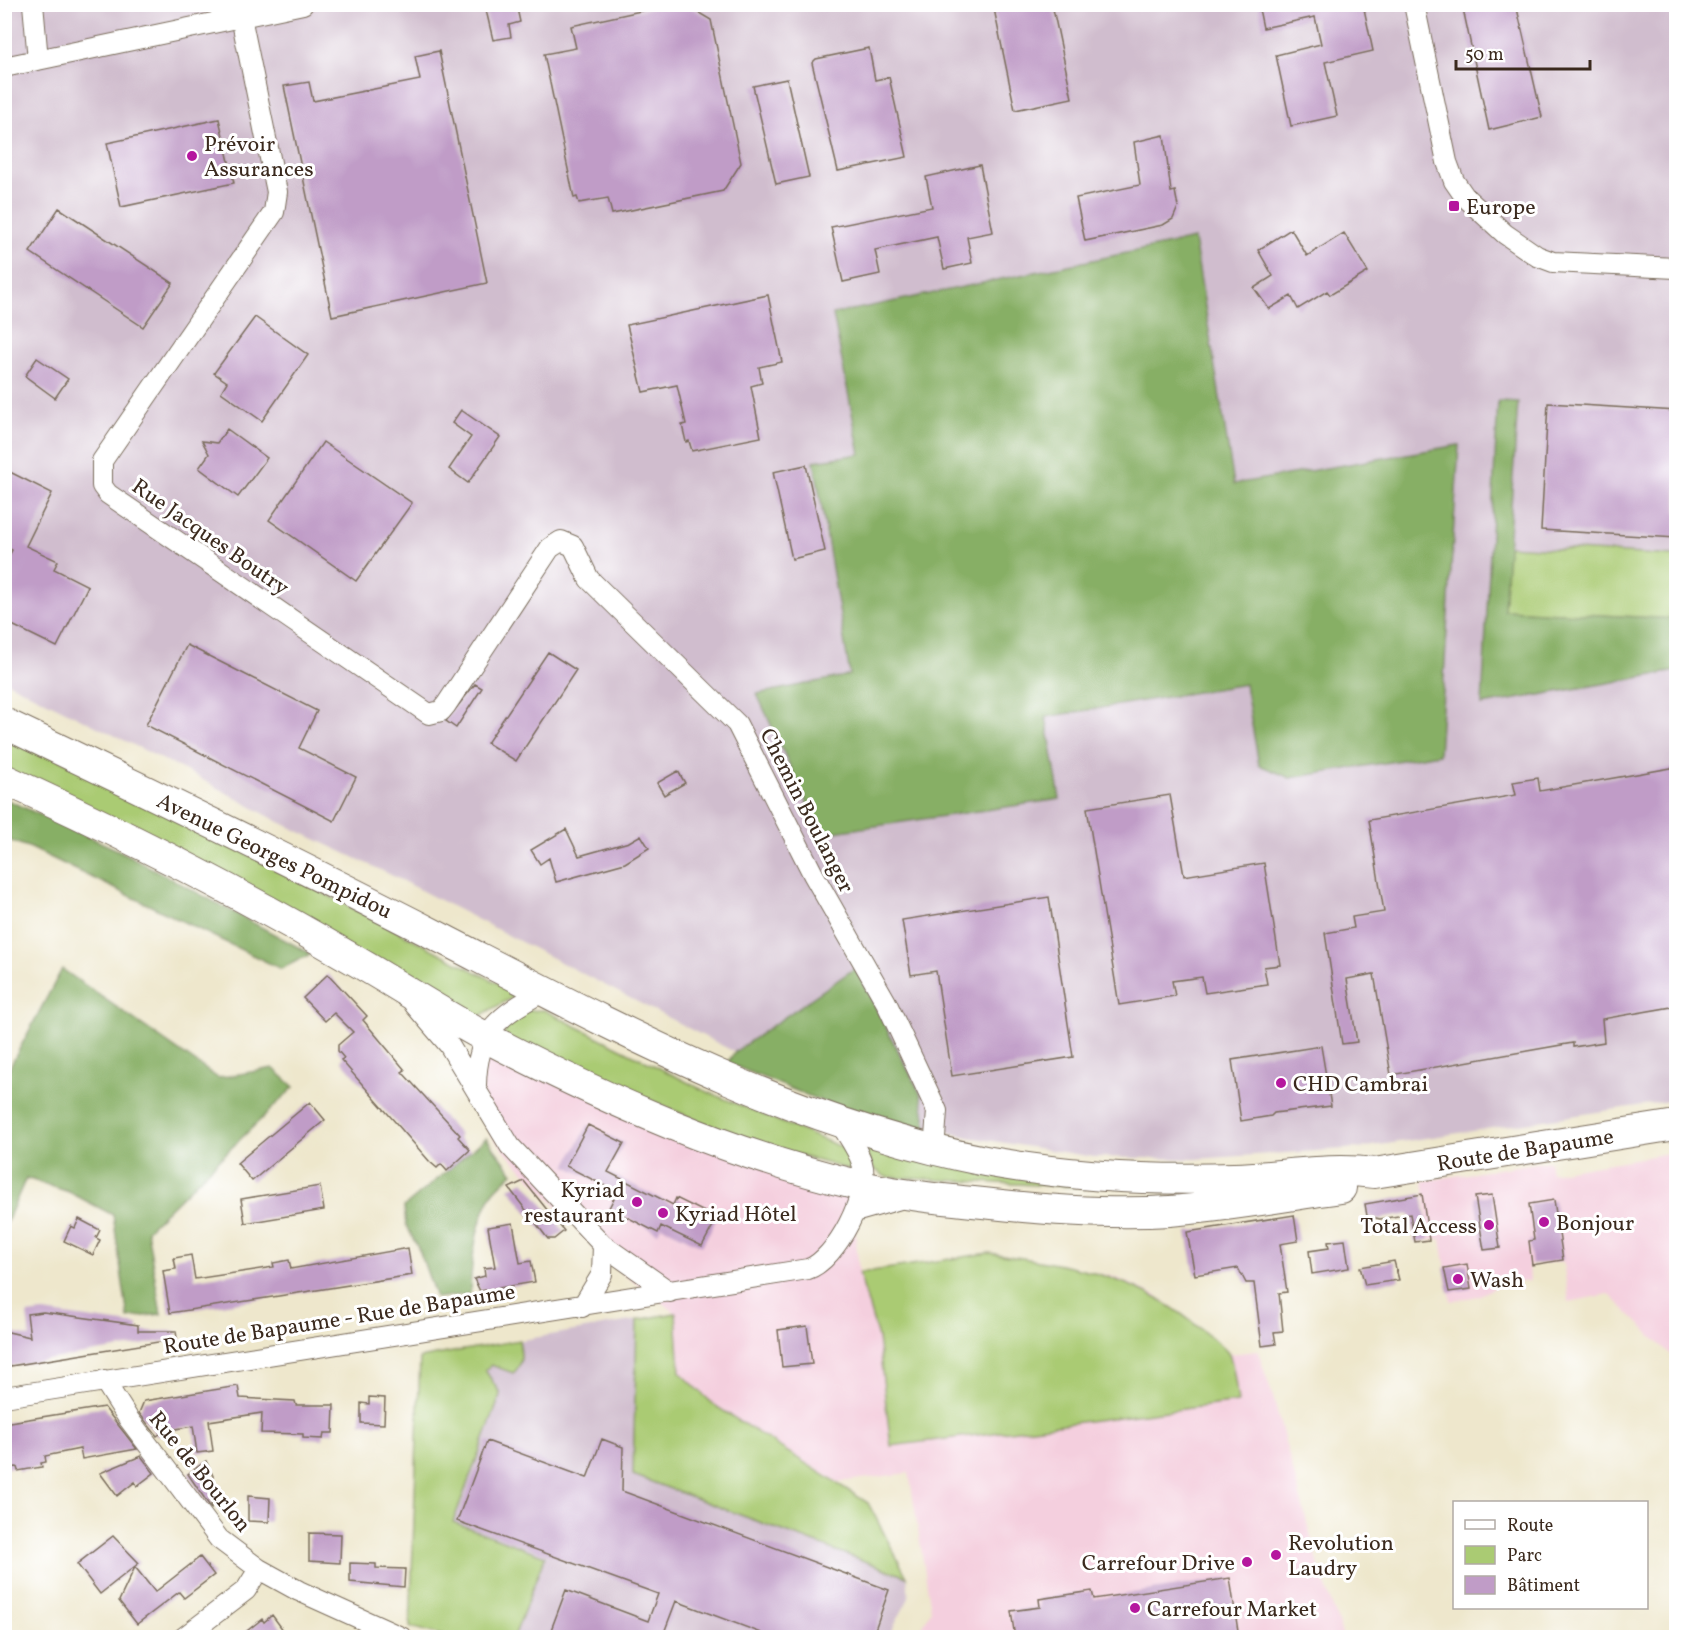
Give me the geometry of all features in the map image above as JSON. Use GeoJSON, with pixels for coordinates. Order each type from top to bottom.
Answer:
{"type":"FeatureCollection","features":[{"type":"Feature","properties":{"kind":"main road","name":"Avenue Georges Pompidou"},"geometry":{"type":"LineString","coordinates":[[4,723],[258,846],[709,1072],[840,1123],[934,1150],[989,1161],[1132,1178],[1165,1180],[1249,1178],[1341,1169],[1374,1173]]}},
{"type":"Feature","properties":{"kind":"main road"},"geometry":{"type":"LineString","coordinates":[[4,779],[132,840],[216,884],[344,953],[485,1036],[660,1121],[760,1156],[858,1199],[914,1196],[982,1188],[1099,1194],[1132,1178]]}},
{"type":"Feature","properties":{"kind":"main road","name":"Route de Bapaume"},"geometry":{"type":"LineString","coordinates":[[1374,1173],[1677,1125]]}},
{"type":"Feature","properties":{"kind":"main road"},"geometry":{"type":"LineString","coordinates":[[914,1196],[1053,1210],[1165,1212],[1341,1188],[1374,1173]]}},
{"type":"Feature","properties":{"kind":"street"},"geometry":{"type":"LineString","coordinates":[[33,4],[38,60]]}},
{"type":"Feature","properties":{"kind":"street"},"geometry":{"type":"LineString","coordinates":[[4,67],[303,4]]}},
{"type":"Feature","properties":{"kind":"street"},"geometry":{"type":"LineString","coordinates":[[1414,4],[1444,153],[1454,181],[1464,197],[1505,234],[1545,260],[1677,268]]}},
{"type":"Feature","properties":{"kind":"street","name":"Rue Jacques Boutry"},"geometry":{"type":"LineString","coordinates":[[241,17],[277,192],[274,212],[102,461],[102,486],[117,501],[429,714],[441,711],[446,705],[544,555],[561,542]]}},
{"type":"Feature","properties":{"kind":"street","name":"Chemin Boulanger"},"geometry":{"type":"LineString","coordinates":[[561,542],[573,546],[590,579],[737,724],[813,874],[886,1002],[933,1101],[937,1111],[934,1150]]}},
{"type":"Feature","properties":{"kind":"street"},"geometry":{"type":"LineString","coordinates":[[400,988],[449,1045],[476,1085],[510,1146],[603,1245],[670,1293]]}},
{"type":"Feature","properties":{"kind":"street"},"geometry":{"type":"LineString","coordinates":[[476,1085],[476,1066],[485,1036],[499,1018],[544,991]]}},
{"type":"Feature","properties":{"kind":"street"},"geometry":{"type":"LineString","coordinates":[[840,1123],[863,1164],[858,1199]]}},
{"type":"Feature","properties":{"kind":"street","name":"Route de Bapaume - Rue de Bapaume"},"geometry":{"type":"LineString","coordinates":[[4,1397],[800,1271],[816,1267],[823,1261],[858,1199]]}},
{"type":"Feature","properties":{"kind":"street"},"geometry":{"type":"LineString","coordinates":[[582,1307],[602,1274],[603,1245]]}},
{"type":"Feature","properties":{"kind":"street","name":"Rue de Bourlon"},"geometry":{"type":"LineString","coordinates":[[104,1380],[128,1418],[219,1539],[259,1569],[368,1631],[403,1638]]}},
{"type":"Feature","properties":{"kind":"street"},"geometry":{"type":"LineString","coordinates":[[183,1638],[246,1590],[259,1569]]}},
{"type":"Feature","properties":{"kind":"shaded area"},"geometry":{"type":"Polygon","coordinates":[[[4,5],[1676,5],[1676,556],[1507,547],[1504,610],[1676,619],[1676,1100],[1360,1148],[1195,1159],[1094,1157],[968,1137],[883,1116],[822,1097],[391,875],[279,822],[198,777],[5,681],[4,5]]]}},
{"type":"Feature","properties":{"kind":"shaded area"},"geometry":{"type":"Polygon","coordinates":[[[475,1042],[852,1192],[859,1273],[989,1253],[1056,1264],[1115,1277],[1155,1295],[1192,1321],[1229,1354],[1258,1351],[1273,1397],[1319,1566],[1343,1637],[917,1637],[931,1610],[909,1473],[838,1482],[714,1405],[680,1371],[676,1313],[608,1263],[494,1139],[466,1085],[475,1042]]]}},
{"type":"Feature","properties":{"kind":"shaded area"},"geometry":{"type":"Polygon","coordinates":[[[1676,1152],[1676,1360],[1609,1294],[1569,1302],[1563,1261],[1529,1265],[1530,1281],[1501,1284],[1479,1296],[1451,1301],[1441,1239],[1429,1240],[1423,1181],[1549,1161],[1551,1173],[1676,1152]]]}},
{"type":"Feature","properties":{"kind":"shaded area"},"geometry":{"type":"Polygon","coordinates":[[[676,1313],[680,1372],[714,1405],[868,1503],[907,1577],[909,1598],[888,1637],[448,1638],[410,1627],[420,1358],[676,1313]]]}},
{"type":"Feature","properties":{"kind":"green space"},"geometry":{"type":"Polygon","coordinates":[[[1194,239],[1234,484],[1459,445],[1439,754],[1290,778],[1259,765],[1245,684],[1046,717],[1060,799],[821,834],[757,694],[850,675],[814,461],[860,454],[833,314],[1194,239]]]}},
{"type":"Feature","properties":{"kind":"green space"},"geometry":{"type":"Polygon","coordinates":[[[1498,401],[1518,402],[1504,610],[1676,619],[1676,671],[1482,705],[1498,401]]]}},
{"type":"Feature","properties":{"kind":"green space"},"geometry":{"type":"Polygon","coordinates":[[[1507,546],[1676,556],[1676,619],[1504,610],[1507,546]]]}},
{"type":"Feature","properties":{"kind":"green space"},"geometry":{"type":"Polygon","coordinates":[[[4,733],[120,788],[519,994],[476,1018],[5,770],[4,733]]]}},
{"type":"Feature","properties":{"kind":"green space"},"geometry":{"type":"Polygon","coordinates":[[[5,799],[120,851],[311,954],[281,969],[31,848],[5,839],[5,799]]]}},
{"type":"Feature","properties":{"kind":"green space"},"geometry":{"type":"Polygon","coordinates":[[[855,968],[921,1095],[928,1133],[878,1124],[727,1063],[736,1051],[855,968]]]}},
{"type":"Feature","properties":{"kind":"green space"},"geometry":{"type":"Polygon","coordinates":[[[62,969],[218,1078],[273,1068],[294,1087],[147,1230],[161,1314],[128,1318],[113,1215],[69,1192],[26,1178],[5,1226],[5,1076],[62,969]]]}},
{"type":"Feature","properties":{"kind":"green space"},"geometry":{"type":"Polygon","coordinates":[[[544,1010],[703,1090],[841,1147],[852,1158],[854,1168],[850,1170],[741,1139],[506,1038],[502,1022],[520,1011],[544,1010]]]}},
{"type":"Feature","properties":{"kind":"green space"},"geometry":{"type":"Polygon","coordinates":[[[486,1138],[513,1173],[493,1193],[482,1216],[473,1256],[470,1294],[436,1298],[420,1252],[406,1225],[404,1207],[486,1138]]]}},
{"type":"Feature","properties":{"kind":"green space"},"geometry":{"type":"Polygon","coordinates":[[[859,1140],[1093,1188],[886,1177],[874,1169],[859,1140]]]}},
{"type":"Feature","properties":{"kind":"green space"},"geometry":{"type":"Polygon","coordinates":[[[989,1253],[1076,1268],[1129,1285],[1155,1297],[1180,1312],[1228,1353],[1238,1402],[891,1446],[878,1338],[859,1273],[989,1253]]]}},
{"type":"Feature","properties":{"kind":"green space"},"geometry":{"type":"Polygon","coordinates":[[[676,1313],[680,1372],[714,1405],[868,1503],[907,1577],[633,1475],[637,1320],[676,1313]]]}},
{"type":"Feature","properties":{"kind":"green space"},"geometry":{"type":"Polygon","coordinates":[[[519,1340],[520,1362],[513,1373],[491,1365],[485,1370],[500,1393],[499,1399],[453,1522],[545,1556],[514,1637],[448,1637],[410,1627],[420,1358],[519,1340]]]}},
{"type":"Feature","properties":{"kind":"building"},"geometry":{"type":"Polygon","coordinates":[[[516,4],[520,22],[509,25],[511,37],[493,40],[486,10],[516,4]]]}},
{"type":"Feature","properties":{"kind":"building"},"geometry":{"type":"Polygon","coordinates":[[[673,4],[684,4],[711,20],[741,163],[723,191],[612,214],[608,198],[579,203],[577,197],[574,198],[544,54],[576,48],[571,26],[673,4]]]}},
{"type":"Feature","properties":{"kind":"building"},"geometry":{"type":"Polygon","coordinates":[[[993,4],[1052,4],[1072,98],[1015,110],[993,4]]]}},
{"type":"Feature","properties":{"kind":"building"},"geometry":{"type":"Polygon","coordinates":[[[1258,4],[1363,4],[1373,51],[1325,62],[1337,116],[1291,126],[1276,55],[1321,44],[1315,17],[1263,28],[1258,4]]]}},
{"type":"Feature","properties":{"kind":"building"},"geometry":{"type":"Polygon","coordinates":[[[1462,4],[1516,4],[1542,117],[1489,130],[1462,4]]]}},
{"type":"Feature","properties":{"kind":"building"},"geometry":{"type":"Polygon","coordinates":[[[869,48],[875,80],[889,77],[907,157],[838,171],[812,63],[816,59],[869,48]]]}},
{"type":"Feature","properties":{"kind":"building"},"geometry":{"type":"Polygon","coordinates":[[[439,51],[487,283],[332,316],[284,86],[309,82],[313,101],[420,80],[415,56],[439,51]]]}},
{"type":"Feature","properties":{"kind":"building"},"geometry":{"type":"Polygon","coordinates":[[[787,79],[809,177],[776,184],[753,86],[787,79]]]}},
{"type":"Feature","properties":{"kind":"building"},"geometry":{"type":"Polygon","coordinates":[[[219,119],[234,183],[121,207],[107,143],[219,119]]]}},
{"type":"Feature","properties":{"kind":"building"},"geometry":{"type":"Polygon","coordinates":[[[1164,135],[1171,192],[1175,191],[1178,207],[1173,219],[1163,225],[1085,241],[1076,198],[1140,185],[1134,142],[1164,135]]]}},
{"type":"Feature","properties":{"kind":"building"},"geometry":{"type":"Polygon","coordinates":[[[980,165],[993,232],[967,237],[972,263],[944,269],[937,237],[875,250],[880,274],[843,282],[831,227],[932,207],[926,177],[980,165]]]}},
{"type":"Feature","properties":{"kind":"building"},"geometry":{"type":"Polygon","coordinates":[[[59,208],[173,283],[143,327],[30,252],[59,208]]]}},
{"type":"Feature","properties":{"kind":"building"},"geometry":{"type":"Polygon","coordinates":[[[1291,229],[1307,256],[1344,233],[1368,272],[1330,295],[1327,291],[1298,309],[1291,296],[1269,309],[1254,288],[1273,276],[1258,250],[1291,229]]]}},
{"type":"Feature","properties":{"kind":"building"},"geometry":{"type":"Polygon","coordinates":[[[768,295],[782,362],[759,367],[762,383],[751,386],[761,437],[692,451],[689,441],[686,442],[682,425],[686,424],[677,385],[643,392],[627,325],[768,295]]]}},
{"type":"Feature","properties":{"kind":"building"},"geometry":{"type":"Polygon","coordinates":[[[255,317],[308,355],[262,421],[221,392],[227,382],[214,373],[255,317]]]}},
{"type":"Feature","properties":{"kind":"building"},"geometry":{"type":"Polygon","coordinates":[[[37,358],[68,379],[55,398],[25,376],[37,358]]]}},
{"type":"Feature","properties":{"kind":"building"},"geometry":{"type":"Polygon","coordinates":[[[1548,403],[1677,411],[1677,538],[1541,530],[1548,403]]]}},
{"type":"Feature","properties":{"kind":"building"},"geometry":{"type":"Polygon","coordinates":[[[461,410],[500,437],[468,483],[449,469],[471,437],[452,423],[461,410]]]}},
{"type":"Feature","properties":{"kind":"building"},"geometry":{"type":"Polygon","coordinates":[[[227,429],[267,458],[238,497],[199,468],[209,454],[202,441],[217,443],[227,429]]]}},
{"type":"Feature","properties":{"kind":"building"},"geometry":{"type":"Polygon","coordinates":[[[323,442],[412,503],[356,581],[269,520],[323,442]]]}},
{"type":"Feature","properties":{"kind":"building"},"geometry":{"type":"Polygon","coordinates":[[[806,465],[825,551],[792,559],[773,472],[806,465]]]}},
{"type":"Feature","properties":{"kind":"building"},"geometry":{"type":"Polygon","coordinates":[[[4,469],[52,493],[26,546],[58,561],[54,569],[88,586],[57,647],[4,621],[4,565],[12,550],[4,546],[4,469]]]}},
{"type":"Feature","properties":{"kind":"building"},"geometry":{"type":"Polygon","coordinates":[[[187,645],[317,711],[299,748],[356,777],[334,821],[146,725],[187,645]]]}},
{"type":"Feature","properties":{"kind":"building"},"geometry":{"type":"Polygon","coordinates":[[[548,652],[576,670],[516,761],[487,743],[548,652]]]}},
{"type":"Feature","properties":{"kind":"building"},"geometry":{"type":"Polygon","coordinates":[[[475,684],[482,688],[456,728],[446,721],[475,684]]]}},
{"type":"Feature","properties":{"kind":"building"},"geometry":{"type":"Polygon","coordinates":[[[1677,767],[1677,1006],[1602,1019],[1604,1042],[1573,1047],[1573,1043],[1391,1075],[1374,974],[1347,979],[1357,1042],[1342,1044],[1325,933],[1354,928],[1352,917],[1384,912],[1369,820],[1516,795],[1513,782],[1538,778],[1540,791],[1677,767]]]}},
{"type":"Feature","properties":{"kind":"building"},"geometry":{"type":"Polygon","coordinates":[[[678,771],[685,783],[664,795],[657,783],[678,771]]]}},
{"type":"Feature","properties":{"kind":"building"},"geometry":{"type":"Polygon","coordinates":[[[1170,795],[1184,876],[1264,863],[1280,965],[1264,967],[1267,984],[1205,993],[1202,977],[1172,981],[1175,996],[1119,1005],[1087,808],[1170,795]]]}},
{"type":"Feature","properties":{"kind":"building"},"geometry":{"type":"Polygon","coordinates":[[[566,829],[579,856],[629,842],[641,835],[649,848],[625,863],[556,882],[549,858],[540,864],[531,850],[566,829]]]}},
{"type":"Feature","properties":{"kind":"building"},"geometry":{"type":"Polygon","coordinates":[[[1049,897],[1073,1057],[952,1076],[936,971],[911,975],[902,920],[1049,897]]]}},
{"type":"Feature","properties":{"kind":"building"},"geometry":{"type":"Polygon","coordinates":[[[328,974],[367,1016],[363,1020],[405,1070],[402,1072],[460,1135],[458,1137],[470,1150],[447,1171],[441,1164],[437,1168],[430,1162],[341,1060],[344,1058],[338,1051],[338,1045],[353,1032],[334,1013],[325,1021],[303,998],[328,974]]]}},
{"type":"Feature","properties":{"kind":"building","name":"CHD Cambrai"},"geometry":{"type":"Polygon","coordinates":[[[1321,1046],[1331,1106],[1274,1113],[1271,1116],[1241,1121],[1232,1060],[1321,1046]]]}},
{"type":"Feature","properties":{"kind":"building"},"geometry":{"type":"Polygon","coordinates":[[[310,1102],[325,1120],[252,1181],[237,1163],[310,1102]]]}},
{"type":"Feature","properties":{"kind":"building"},"geometry":{"type":"Polygon","coordinates":[[[588,1125],[624,1143],[608,1172],[673,1205],[676,1198],[717,1218],[702,1246],[661,1226],[658,1233],[609,1208],[617,1192],[566,1166],[588,1125]]]}},
{"type":"Feature","properties":{"kind":"building"},"geometry":{"type":"Polygon","coordinates":[[[524,1181],[564,1231],[554,1239],[548,1239],[509,1188],[524,1181]]]}},
{"type":"Feature","properties":{"kind":"building"},"geometry":{"type":"Polygon","coordinates":[[[320,1186],[324,1210],[245,1223],[241,1199],[320,1186]]]}},
{"type":"Feature","properties":{"kind":"building"},"geometry":{"type":"Polygon","coordinates":[[[1422,1194],[1429,1240],[1415,1242],[1410,1214],[1380,1219],[1367,1216],[1365,1204],[1422,1194]]]}},
{"type":"Feature","properties":{"kind":"building"},"geometry":{"type":"Polygon","coordinates":[[[1492,1195],[1500,1248],[1484,1250],[1475,1197],[1492,1195]]]}},
{"type":"Feature","properties":{"kind":"building","name":"Bonjour"},"geometry":{"type":"Polygon","coordinates":[[[1554,1200],[1563,1260],[1532,1265],[1529,1241],[1534,1240],[1529,1204],[1554,1200]]]}},
{"type":"Feature","properties":{"kind":"building"},"geometry":{"type":"Polygon","coordinates":[[[1294,1215],[1298,1241],[1280,1244],[1287,1292],[1279,1293],[1283,1331],[1274,1332],[1276,1344],[1262,1346],[1254,1283],[1246,1283],[1238,1268],[1195,1275],[1187,1232],[1294,1215]]]}},
{"type":"Feature","properties":{"kind":"building"},"geometry":{"type":"Polygon","coordinates":[[[79,1219],[100,1230],[96,1238],[100,1240],[93,1255],[64,1241],[71,1226],[75,1228],[79,1219]]]}},
{"type":"Feature","properties":{"kind":"building"},"geometry":{"type":"Polygon","coordinates":[[[513,1223],[520,1263],[531,1261],[535,1282],[480,1291],[474,1279],[485,1276],[484,1268],[495,1267],[488,1227],[513,1223]]]}},
{"type":"Feature","properties":{"kind":"building"},"geometry":{"type":"Polygon","coordinates":[[[1345,1240],[1349,1268],[1312,1274],[1309,1251],[1329,1248],[1328,1242],[1345,1240]]]}},
{"type":"Feature","properties":{"kind":"building"},"geometry":{"type":"Polygon","coordinates":[[[408,1248],[412,1275],[170,1313],[163,1271],[176,1269],[174,1258],[191,1255],[195,1279],[274,1267],[273,1263],[289,1260],[291,1269],[408,1248]]]}},
{"type":"Feature","properties":{"kind":"building"},"geometry":{"type":"Polygon","coordinates":[[[1394,1261],[1399,1280],[1365,1285],[1360,1267],[1394,1261]]]}},
{"type":"Feature","properties":{"kind":"building","name":"Wash"},"geometry":{"type":"Polygon","coordinates":[[[1467,1264],[1471,1289],[1449,1292],[1444,1268],[1467,1264]]]}},
{"type":"Feature","properties":{"kind":"building"},"geometry":{"type":"Polygon","coordinates":[[[43,1312],[138,1325],[138,1331],[176,1331],[177,1339],[4,1367],[4,1331],[30,1337],[27,1314],[43,1312]]]}},
{"type":"Feature","properties":{"kind":"building"},"geometry":{"type":"Polygon","coordinates":[[[807,1326],[812,1364],[782,1367],[778,1330],[807,1326]]]}},
{"type":"Feature","properties":{"kind":"building"},"geometry":{"type":"Polygon","coordinates":[[[238,1386],[240,1398],[295,1401],[296,1405],[334,1405],[333,1433],[324,1433],[323,1439],[303,1438],[303,1434],[261,1433],[262,1413],[209,1421],[213,1451],[197,1453],[193,1426],[164,1431],[157,1436],[139,1413],[144,1401],[238,1386]]]}},
{"type":"Feature","properties":{"kind":"building"},"geometry":{"type":"Polygon","coordinates":[[[369,1397],[385,1398],[384,1424],[361,1423],[361,1403],[369,1404],[369,1397]]]}},
{"type":"Feature","properties":{"kind":"building"},"geometry":{"type":"Polygon","coordinates":[[[104,1407],[137,1449],[82,1459],[80,1449],[45,1456],[46,1462],[41,1463],[42,1467],[18,1471],[17,1467],[4,1468],[4,1423],[104,1407]]]}},
{"type":"Feature","properties":{"kind":"building"},"geometry":{"type":"Polygon","coordinates":[[[602,1439],[623,1447],[622,1491],[889,1590],[872,1638],[775,1638],[676,1601],[662,1638],[548,1638],[566,1590],[648,1621],[658,1594],[457,1521],[487,1441],[587,1478],[602,1439]]]}},
{"type":"Feature","properties":{"kind":"building"},"geometry":{"type":"Polygon","coordinates":[[[141,1456],[154,1473],[137,1486],[135,1482],[117,1496],[100,1473],[141,1456]]]}},
{"type":"Feature","properties":{"kind":"building"},"geometry":{"type":"Polygon","coordinates":[[[206,1461],[213,1476],[211,1508],[188,1474],[206,1461]]]}},
{"type":"Feature","properties":{"kind":"building"},"geometry":{"type":"Polygon","coordinates":[[[248,1496],[270,1498],[269,1522],[248,1521],[248,1496]]]}},
{"type":"Feature","properties":{"kind":"building"},"geometry":{"type":"Polygon","coordinates":[[[309,1533],[341,1534],[340,1563],[309,1561],[309,1533]]]}},
{"type":"Feature","properties":{"kind":"building"},"geometry":{"type":"Polygon","coordinates":[[[113,1536],[139,1563],[100,1594],[77,1564],[113,1536]]]}},
{"type":"Feature","properties":{"kind":"building"},"geometry":{"type":"Polygon","coordinates":[[[200,1557],[214,1575],[184,1598],[179,1592],[137,1624],[119,1601],[135,1567],[155,1592],[200,1557]]]}},
{"type":"Feature","properties":{"kind":"building"},"geometry":{"type":"Polygon","coordinates":[[[350,1563],[376,1564],[376,1568],[405,1569],[404,1587],[350,1582],[350,1563]]]}},
{"type":"Feature","properties":{"kind":"building","name":"Carrefour Market"},"geometry":{"type":"Polygon","coordinates":[[[1230,1578],[1239,1638],[1015,1638],[1011,1611],[1040,1607],[1039,1599],[1092,1591],[1094,1599],[1230,1578]]]}},
{"type":"Feature","properties":{"kind":"building"},"geometry":{"type":"Polygon","coordinates":[[[272,1615],[289,1638],[238,1638],[262,1619],[264,1622],[272,1615]]]}},
{"type":"Feature","properties":{"kind":"place","name":"Prévoir Assurances"},"geometry":{"type":"Point","coordinates":[192,156]}},
{"type":"Feature","properties":{"kind":"place","name":"Europe"},"geometry":{"type":"Point","coordinates":[1454,206]}},
{"type":"Feature","properties":{"kind":"place","name":"CHD Cambrai"},"geometry":{"type":"Point","coordinates":[1281,1083]}},
{"type":"Feature","properties":{"kind":"place","name":"Kyriad restaurant"},"geometry":{"type":"Point","coordinates":[637,1202]}},
{"type":"Feature","properties":{"kind":"place","name":"Kyriad Hôtel"},"geometry":{"type":"Point","coordinates":[663,1213]}},
{"type":"Feature","properties":{"kind":"place","name":"Bonjour"},"geometry":{"type":"Point","coordinates":[1544,1222]}},
{"type":"Feature","properties":{"kind":"place","name":"Total Access"},"geometry":{"type":"Point","coordinates":[1489,1225]}},
{"type":"Feature","properties":{"kind":"place","name":"Wash"},"geometry":{"type":"Point","coordinates":[1458,1279]}},
{"type":"Feature","properties":{"kind":"place","name":"Revolution Laudry"},"geometry":{"type":"Point","coordinates":[1276,1555]}},
{"type":"Feature","properties":{"kind":"place","name":"Carrefour Drive"},"geometry":{"type":"Point","coordinates":[1247,1562]}},
{"type":"Feature","properties":{"kind":"place","name":"Carrefour Market"},"geometry":{"type":"Point","coordinates":[1135,1608]}}]}
